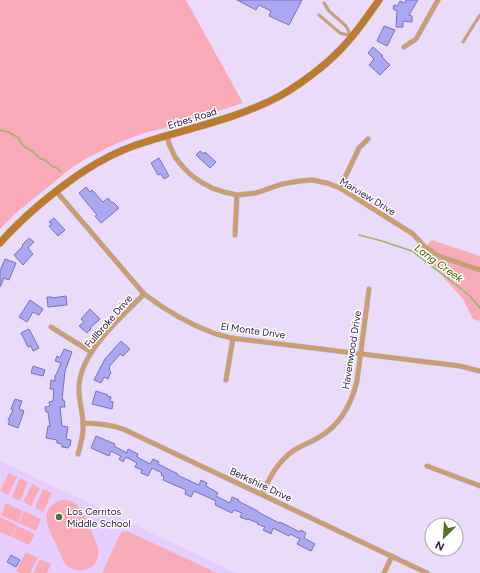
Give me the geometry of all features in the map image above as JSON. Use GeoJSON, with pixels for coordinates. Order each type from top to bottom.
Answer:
{"type":"FeatureCollection","features":[{"type":"Feature","properties":{"kind":"main road","name":"Erbes Road"},"geometry":{"type":"LineString","coordinates":[[0,243],[21,221],[56,191],[82,171],[107,157],[136,145],[220,120],[280,96],[319,69],[339,51],[365,20],[379,0]]}},
{"type":"Feature","properties":{"kind":"street"},"geometry":{"type":"LineString","coordinates":[[404,47],[416,39],[438,0]]}},
{"type":"Feature","properties":{"kind":"street","name":"Marview Drive"},"geometry":{"type":"LineString","coordinates":[[166,136],[175,157],[183,167],[191,175],[212,188],[237,195],[256,193],[282,184],[300,181],[312,180],[327,183],[340,188],[413,234],[424,246],[439,256],[480,270]]}},
{"type":"Feature","properties":{"kind":"street"},"geometry":{"type":"LineString","coordinates":[[340,188],[359,148],[368,139]]}},
{"type":"Feature","properties":{"kind":"street","name":"El Monte Drive"},"geometry":{"type":"LineString","coordinates":[[56,191],[144,294],[162,307],[214,334],[233,338],[460,366],[480,371]]}},
{"type":"Feature","properties":{"kind":"street"},"geometry":{"type":"LineString","coordinates":[[235,235],[237,195]]}},
{"type":"Feature","properties":{"kind":"street","name":"Havenwood Drive"},"geometry":{"type":"LineString","coordinates":[[262,494],[271,474],[283,459],[298,448],[317,438],[336,424],[350,404],[357,381],[369,288]]}},
{"type":"Feature","properties":{"kind":"street","name":"Fullbroke Drive"},"geometry":{"type":"LineString","coordinates":[[78,454],[82,440],[83,423],[79,383],[83,369],[91,352],[100,340],[144,294]]}},
{"type":"Feature","properties":{"kind":"street"},"geometry":{"type":"LineString","coordinates":[[51,327],[91,352]]}},
{"type":"Feature","properties":{"kind":"street"},"geometry":{"type":"LineString","coordinates":[[226,380],[233,338]]}},
{"type":"Feature","properties":{"kind":"street","name":"Berkshire Drive"},"geometry":{"type":"LineString","coordinates":[[83,423],[110,425],[124,429],[428,573]]}},
{"type":"Feature","properties":{"kind":"street"},"geometry":{"type":"LineString","coordinates":[[427,466],[480,486]]}},
{"type":"Feature","properties":{"kind":"street"},"geometry":{"type":"LineString","coordinates":[[384,573],[392,556]]}},
{"type":"Feature","properties":{"kind":"lane"},"geometry":{"type":"LineString","coordinates":[[324,3],[329,11],[346,26],[351,37]]}},
{"type":"Feature","properties":{"kind":"lane"},"geometry":{"type":"LineString","coordinates":[[463,42],[480,14]]}},
{"type":"Feature","properties":{"kind":"lane"},"geometry":{"type":"LineString","coordinates":[[318,15],[340,33],[351,37]]}},
{"type":"Feature","properties":{"kind":"shaded area"},"geometry":{"type":"Polygon","coordinates":[[[0,0],[186,0],[243,103],[141,134],[113,145],[85,159],[70,169],[16,213],[0,229],[0,0]]]}},
{"type":"Feature","properties":{"kind":"shaded area"},"geometry":{"type":"Polygon","coordinates":[[[431,240],[480,256],[480,321],[473,319],[463,299],[422,253],[431,240]]]}},
{"type":"Feature","properties":{"kind":"shaded area","name":"Los Cerritos Middle School"},"geometry":{"type":"Polygon","coordinates":[[[0,461],[236,573],[0,573],[0,461]]]}},
{"type":"Feature","properties":{"kind":"shaded area"},"geometry":{"type":"Polygon","coordinates":[[[9,473],[17,477],[8,495],[0,491],[9,473]]]}},
{"type":"Feature","properties":{"kind":"shaded area"},"geometry":{"type":"Polygon","coordinates":[[[20,478],[28,482],[20,501],[12,497],[20,478]]]}},
{"type":"Feature","properties":{"kind":"shaded area"},"geometry":{"type":"Polygon","coordinates":[[[32,484],[40,488],[31,506],[23,502],[32,484]]]}},
{"type":"Feature","properties":{"kind":"shaded area"},"geometry":{"type":"Polygon","coordinates":[[[43,489],[52,493],[43,512],[35,508],[43,489]]]}},
{"type":"Feature","properties":{"kind":"shaded area"},"geometry":{"type":"Polygon","coordinates":[[[61,500],[71,501],[78,506],[95,539],[99,554],[95,564],[88,569],[75,570],[65,564],[48,527],[47,514],[49,509],[53,504],[61,500]]]}},
{"type":"Feature","properties":{"kind":"shaded area"},"geometry":{"type":"Polygon","coordinates":[[[6,503],[23,511],[18,523],[1,515],[6,503]]]}},
{"type":"Feature","properties":{"kind":"shaded area"},"geometry":{"type":"Polygon","coordinates":[[[24,511],[41,519],[36,531],[19,523],[24,511]]]}},
{"type":"Feature","properties":{"kind":"shaded area"},"geometry":{"type":"Polygon","coordinates":[[[0,517],[17,525],[11,537],[0,532],[0,517]]]}},
{"type":"Feature","properties":{"kind":"shaded area"},"geometry":{"type":"Polygon","coordinates":[[[17,526],[35,534],[29,545],[12,537],[17,526]]]}},
{"type":"Feature","properties":{"kind":"shaded area"},"geometry":{"type":"Polygon","coordinates":[[[127,531],[217,573],[102,573],[121,532],[127,531]]]}},
{"type":"Feature","properties":{"kind":"shaded area"},"geometry":{"type":"Polygon","coordinates":[[[26,552],[38,558],[30,573],[20,573],[16,571],[26,552]]]}},
{"type":"Feature","properties":{"kind":"shaded area"},"geometry":{"type":"Polygon","coordinates":[[[40,559],[51,564],[47,573],[33,573],[40,559]]]}},
{"type":"Feature","properties":{"kind":"building"},"geometry":{"type":"Polygon","coordinates":[[[237,0],[302,0],[289,25],[269,16],[271,11],[259,5],[256,10],[237,0]]]}},
{"type":"Feature","properties":{"kind":"building"},"geometry":{"type":"Polygon","coordinates":[[[406,0],[418,0],[409,15],[412,16],[412,22],[403,21],[403,27],[396,27],[397,11],[393,9],[394,5],[397,6],[400,1],[405,3],[406,0]]]}},
{"type":"Feature","properties":{"kind":"building"},"geometry":{"type":"Polygon","coordinates":[[[384,26],[395,30],[387,46],[377,41],[384,26]]]}},
{"type":"Feature","properties":{"kind":"building"},"geometry":{"type":"Polygon","coordinates":[[[373,47],[390,65],[380,75],[369,65],[374,59],[368,53],[373,47]]]}},
{"type":"Feature","properties":{"kind":"building"},"geometry":{"type":"Polygon","coordinates":[[[200,151],[204,154],[205,152],[216,162],[210,168],[196,155],[200,151]]]}},
{"type":"Feature","properties":{"kind":"building"},"geometry":{"type":"Polygon","coordinates":[[[159,158],[169,176],[164,179],[161,174],[158,175],[151,163],[159,158]]]}},
{"type":"Feature","properties":{"kind":"building"},"geometry":{"type":"Polygon","coordinates":[[[86,187],[90,192],[92,190],[103,202],[108,198],[119,208],[101,223],[95,216],[97,215],[79,193],[86,187]]]}},
{"type":"Feature","properties":{"kind":"building"},"geometry":{"type":"Polygon","coordinates":[[[54,218],[65,230],[58,236],[49,226],[52,224],[49,222],[54,218]]]}},
{"type":"Feature","properties":{"kind":"building"},"geometry":{"type":"Polygon","coordinates":[[[29,238],[34,242],[28,248],[33,254],[23,265],[14,255],[29,238]]]}},
{"type":"Feature","properties":{"kind":"building"},"geometry":{"type":"Polygon","coordinates":[[[5,259],[16,263],[9,280],[4,278],[0,287],[0,271],[5,259]]]}},
{"type":"Feature","properties":{"kind":"building"},"geometry":{"type":"Polygon","coordinates":[[[66,296],[67,305],[48,307],[47,297],[52,298],[66,296]]]}},
{"type":"Feature","properties":{"kind":"building"},"geometry":{"type":"Polygon","coordinates":[[[30,300],[43,309],[39,315],[33,312],[27,322],[19,317],[30,300]]]}},
{"type":"Feature","properties":{"kind":"building"},"geometry":{"type":"Polygon","coordinates":[[[90,309],[100,319],[90,328],[91,329],[87,333],[79,326],[84,322],[81,319],[90,309]]]}},
{"type":"Feature","properties":{"kind":"building"},"geometry":{"type":"Polygon","coordinates":[[[29,329],[39,348],[33,351],[31,346],[28,347],[21,333],[29,329]]]}},
{"type":"Feature","properties":{"kind":"building"},"geometry":{"type":"Polygon","coordinates":[[[121,341],[130,349],[123,356],[120,354],[109,367],[111,372],[108,379],[104,377],[101,383],[94,380],[105,359],[121,341]]]}},
{"type":"Feature","properties":{"kind":"building"},"geometry":{"type":"Polygon","coordinates":[[[64,349],[72,352],[65,371],[62,400],[64,400],[65,407],[60,407],[62,426],[68,427],[66,439],[71,440],[68,448],[62,447],[62,444],[57,443],[57,440],[46,438],[48,426],[50,427],[48,412],[46,412],[45,407],[50,406],[49,402],[53,401],[54,389],[50,389],[51,380],[55,381],[55,375],[61,363],[55,361],[57,356],[60,358],[64,349]]]}},
{"type":"Feature","properties":{"kind":"building"},"geometry":{"type":"Polygon","coordinates":[[[33,366],[45,370],[43,376],[31,373],[33,366]]]}},
{"type":"Feature","properties":{"kind":"building"},"geometry":{"type":"Polygon","coordinates":[[[96,391],[111,397],[110,401],[113,402],[112,409],[92,404],[96,391]]]}},
{"type":"Feature","properties":{"kind":"building"},"geometry":{"type":"Polygon","coordinates":[[[15,399],[22,401],[19,409],[24,411],[18,428],[8,424],[15,399]]]}},
{"type":"Feature","properties":{"kind":"building"},"geometry":{"type":"Polygon","coordinates":[[[96,436],[115,444],[114,446],[127,453],[128,449],[138,454],[137,457],[150,464],[153,459],[159,462],[158,464],[178,474],[177,475],[199,485],[201,480],[207,483],[206,486],[218,493],[216,496],[230,503],[232,497],[279,523],[280,522],[300,532],[301,530],[306,533],[304,538],[315,544],[311,551],[297,544],[300,539],[290,534],[289,536],[273,528],[271,534],[263,530],[265,527],[257,524],[258,523],[240,517],[242,513],[234,510],[232,513],[215,505],[216,501],[194,491],[191,497],[185,494],[186,490],[163,480],[164,477],[161,475],[162,473],[152,468],[148,476],[141,473],[142,470],[135,467],[137,463],[126,457],[123,462],[119,459],[121,456],[111,451],[109,456],[91,448],[96,436]]]}},
{"type":"Feature","properties":{"kind":"building"},"geometry":{"type":"Polygon","coordinates":[[[11,555],[20,560],[16,567],[7,562],[11,555]]]}},
{"type":"Feature","properties":{"kind":"waterway"},"geometry":{"type":"LineString","coordinates":[[0,130],[8,132],[19,138],[25,147],[61,172]]}},
{"type":"Feature","properties":{"kind":"waterway","name":"Lang Creek"},"geometry":{"type":"LineString","coordinates":[[359,235],[412,251],[469,295],[480,308]]}},
{"type":"Feature","properties":{"kind":"place","name":"Los Cerritos Middle School"},"geometry":{"type":"Point","coordinates":[59,517]}}]}
